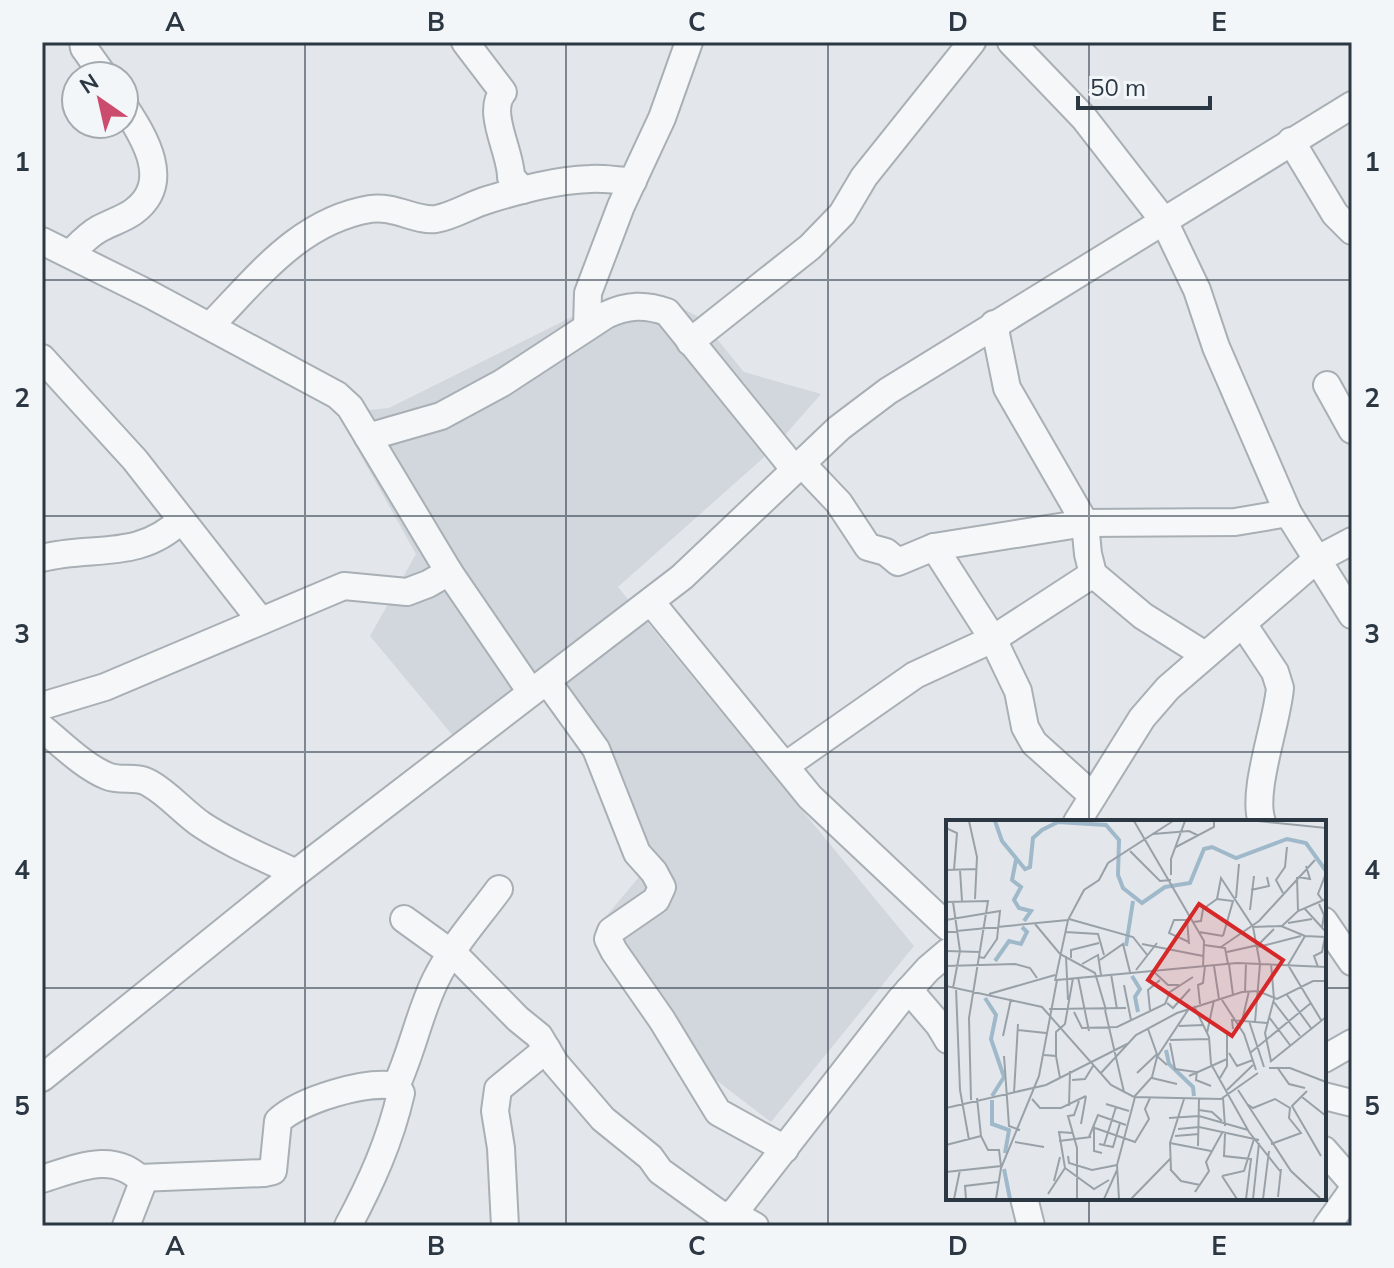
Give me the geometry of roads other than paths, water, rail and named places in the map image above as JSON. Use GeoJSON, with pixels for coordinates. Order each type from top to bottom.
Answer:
{"type":"FeatureCollection","features":[{"type":"Feature","properties":{"kind":"street"},"geometry":{"type":"LineString","coordinates":[[83,42],[93,60]]}},
{"type":"Feature","properties":{"kind":"street"},"geometry":{"type":"LineString","coordinates":[[465,42],[503,92],[497,107],[500,130],[511,165],[511,177],[523,190]]}},
{"type":"Feature","properties":{"kind":"street"},"geometry":{"type":"LineString","coordinates":[[587,327],[588,293],[662,118],[689,42]]}},
{"type":"Feature","properties":{"kind":"street"},"geometry":{"type":"LineString","coordinates":[[690,342],[810,247],[842,214],[864,177],[972,42]]}},
{"type":"Feature","properties":{"kind":"street"},"geometry":{"type":"LineString","coordinates":[[1011,42],[1084,118],[1164,221],[1197,290],[1216,347],[1288,513],[1352,615]]}},
{"type":"Feature","properties":{"kind":"street"},"geometry":{"type":"LineString","coordinates":[[42,1078],[296,873],[682,577],[839,428],[888,391],[1352,105]]}},
{"type":"Feature","properties":{"kind":"street"},"geometry":{"type":"LineString","coordinates":[[70,254],[96,230],[132,213],[147,199],[155,170],[140,131]]}},
{"type":"Feature","properties":{"kind":"street"},"geometry":{"type":"LineString","coordinates":[[1291,141],[1335,214],[1352,231]]}},
{"type":"Feature","properties":{"kind":"street"},"geometry":{"type":"LineString","coordinates":[[210,326],[263,268],[324,223],[373,209],[434,219],[523,190],[589,179],[633,181]]}},
{"type":"Feature","properties":{"kind":"street"},"geometry":{"type":"LineString","coordinates":[[42,241],[210,326],[337,395],[350,407],[449,572],[539,686],[596,749],[637,853],[654,872],[662,887],[656,900],[611,931],[608,939],[614,951],[662,1020],[718,1112],[785,1149]]}},
{"type":"Feature","properties":{"kind":"street"},"geometry":{"type":"LineString","coordinates":[[368,437],[441,416],[502,383],[621,308],[654,307],[667,312],[798,467],[839,503],[868,547],[886,552],[898,562],[934,547],[1085,523],[1235,522],[1288,513]]}},
{"type":"Feature","properties":{"kind":"street"},"geometry":{"type":"LineString","coordinates":[[994,324],[1007,388],[1085,523],[1093,574],[1143,616],[1205,655]]}},
{"type":"Feature","properties":{"kind":"street"},"geometry":{"type":"LineString","coordinates":[[42,358],[135,460],[261,621]]}},
{"type":"Feature","properties":{"kind":"street"},"geometry":{"type":"LineString","coordinates":[[1327,385],[1352,430]]}},
{"type":"Feature","properties":{"kind":"street"},"geometry":{"type":"LineString","coordinates":[[42,558],[78,552],[126,550],[173,529],[181,520]]}},
{"type":"Feature","properties":{"kind":"street"},"geometry":{"type":"LineString","coordinates":[[1078,820],[1142,718],[1168,688],[1316,560],[1352,541]]}},
{"type":"Feature","properties":{"kind":"street"},"geometry":{"type":"LineString","coordinates":[[934,547],[993,639],[1018,691],[1025,727],[1034,743],[1093,796]]}},
{"type":"Feature","properties":{"kind":"street"},"geometry":{"type":"LineString","coordinates":[[42,706],[105,687],[344,586],[407,592],[449,572]]}},
{"type":"Feature","properties":{"kind":"street"},"geometry":{"type":"LineString","coordinates":[[785,766],[915,675],[993,639],[1093,574]]}},
{"type":"Feature","properties":{"kind":"street"},"geometry":{"type":"LineString","coordinates":[[651,602],[810,797],[946,925]]}},
{"type":"Feature","properties":{"kind":"street"},"geometry":{"type":"LineString","coordinates":[[1243,624],[1275,672],[1280,688],[1279,708],[1260,794],[1261,820]]}},
{"type":"Feature","properties":{"kind":"street"},"geometry":{"type":"LineString","coordinates":[[42,728],[107,776],[137,778],[149,783],[201,825],[243,849],[296,873]]}},
{"type":"Feature","properties":{"kind":"street"},"geometry":{"type":"LineString","coordinates":[[396,1086],[410,1055],[434,983],[450,953],[499,889]]}},
{"type":"Feature","properties":{"kind":"street"},"geometry":{"type":"LineString","coordinates":[[404,919],[458,958],[539,1036],[573,1086],[603,1119],[650,1157],[660,1171],[735,1221],[785,1149],[909,990],[946,954]]}},
{"type":"Feature","properties":{"kind":"street"},"geometry":{"type":"LineString","coordinates":[[1326,924],[1352,962]]}},
{"type":"Feature","properties":{"kind":"street"},"geometry":{"type":"LineString","coordinates":[[909,990],[946,1037]]}},
{"type":"Feature","properties":{"kind":"street"},"geometry":{"type":"LineString","coordinates":[[1326,1058],[1352,1043]]}},
{"type":"Feature","properties":{"kind":"street"},"geometry":{"type":"LineString","coordinates":[[505,1226],[501,1148],[495,1111],[498,1089],[547,1049]]}},
{"type":"Feature","properties":{"kind":"street"},"geometry":{"type":"LineString","coordinates":[[139,1178],[273,1171],[278,1121],[289,1110],[356,1090],[388,1084],[396,1086],[401,1093],[392,1132],[373,1180],[348,1226]]}},
{"type":"Feature","properties":{"kind":"street"},"geometry":{"type":"LineString","coordinates":[[1326,1096],[1352,1103]]}},
{"type":"Feature","properties":{"kind":"street"},"geometry":{"type":"LineString","coordinates":[[1326,1152],[1352,1182]]}},
{"type":"Feature","properties":{"kind":"street"},"geometry":{"type":"LineString","coordinates":[[42,1179],[98,1164],[120,1165],[132,1170],[143,1182],[126,1226]]}},
{"type":"Feature","properties":{"kind":"street"},"geometry":{"type":"LineString","coordinates":[[1327,1226],[1352,1191]]}},
{"type":"Feature","properties":{"kind":"street"},"geometry":{"type":"LineString","coordinates":[[1024,1200],[1031,1226]]}}]}
